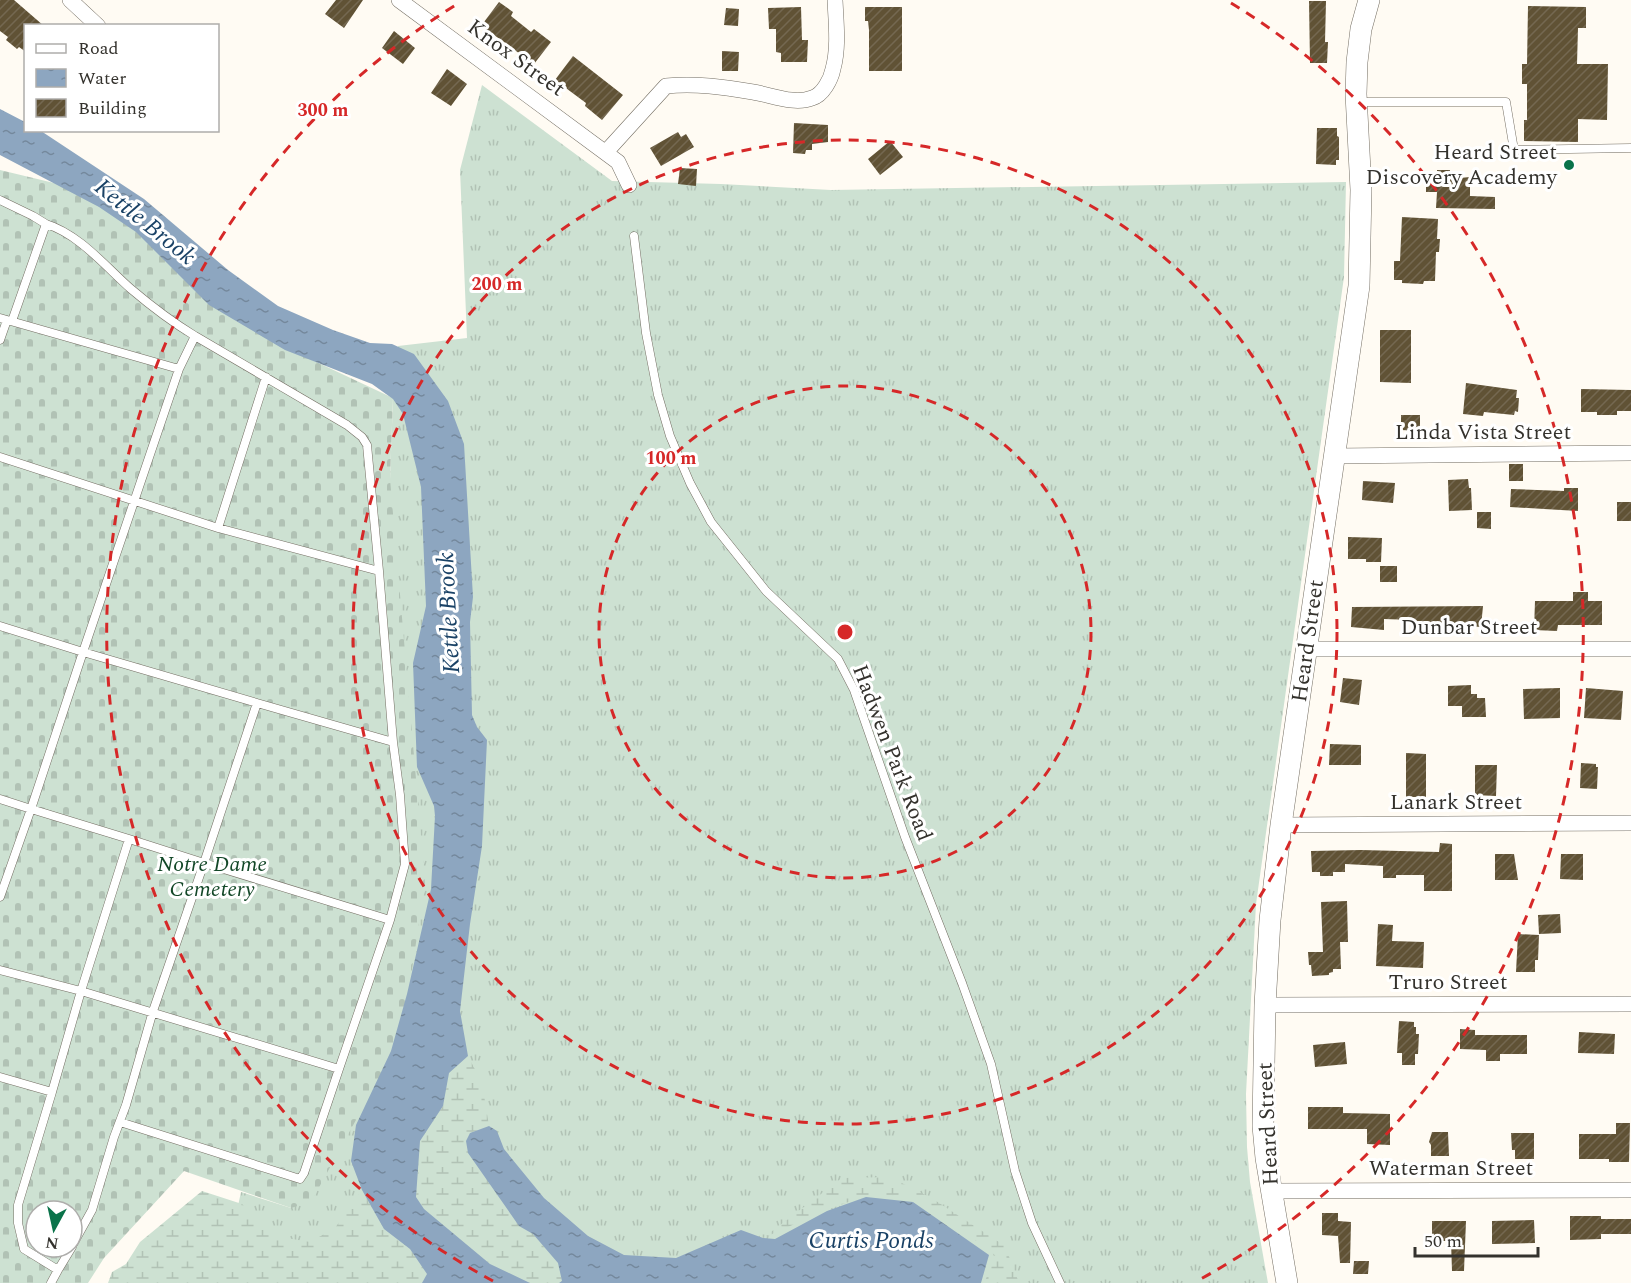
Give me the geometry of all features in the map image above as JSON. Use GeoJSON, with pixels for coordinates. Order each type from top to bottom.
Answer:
{"type":"FeatureCollection","features":[{"type":"Feature","properties":{"kind":"street"},"geometry":{"type":"LineString","coordinates":[[70,0],[96,24]]}},
{"type":"Feature","properties":{"kind":"street","name":"Knox Street"},"geometry":{"type":"LineString","coordinates":[[399,0],[606,152],[618,162],[629,185]]}},
{"type":"Feature","properties":{"kind":"street"},"geometry":{"type":"LineString","coordinates":[[606,152],[666,86],[687,84],[717,87],[792,101],[814,98],[826,87],[833,71],[837,46],[835,0]]}},
{"type":"Feature","properties":{"kind":"street","name":"Heard Street"},"geometry":{"type":"LineString","coordinates":[[1287,1283],[1271,1191],[1263,1126],[1265,1005],[1270,920],[1281,825],[1359,286],[1361,190],[1356,102],[1357,62],[1361,29],[1370,0]]}},
{"type":"Feature","properties":{"kind":"street","name":"Linda Vista Street"},"geometry":{"type":"LineString","coordinates":[[1335,456],[1631,453]]}},
{"type":"Feature","properties":{"kind":"street","name":"Dunbar Street"},"geometry":{"type":"LineString","coordinates":[[1307,649],[1631,649]]}},
{"type":"Feature","properties":{"kind":"street","name":"Lanark Street"},"geometry":{"type":"LineString","coordinates":[[1281,825],[1631,824]]}},
{"type":"Feature","properties":{"kind":"street","name":"Truro Street"},"geometry":{"type":"LineString","coordinates":[[1265,1005],[1631,1004]]}},
{"type":"Feature","properties":{"kind":"street","name":"Waterman Street"},"geometry":{"type":"LineString","coordinates":[[1271,1191],[1631,1190]]}},
{"type":"Feature","properties":{"kind":"lane"},"geometry":{"type":"LineString","coordinates":[[1356,102],[1506,102],[1514,150],[1631,148]]}},
{"type":"Feature","properties":{"kind":"lane"},"geometry":{"type":"LineString","coordinates":[[0,200],[63,232],[83,246],[170,320],[347,425],[362,437],[367,445],[405,864],[390,920],[304,1173],[300,1179],[120,1122]]}},
{"type":"Feature","properties":{"kind":"lane"},"geometry":{"type":"LineString","coordinates":[[0,340],[46,224]]}},
{"type":"Feature","properties":{"kind":"lane","name":"Hadwen Park Road"},"geometry":{"type":"LineString","coordinates":[[634,236],[646,333],[658,395],[670,436],[690,483],[711,522],[766,591],[838,659],[854,690],[904,837],[962,983],[991,1064],[1015,1171],[1032,1224],[1060,1283]]}},
{"type":"Feature","properties":{"kind":"lane"},"geometry":{"type":"LineString","coordinates":[[6,320],[179,369]]}},
{"type":"Feature","properties":{"kind":"lane"},"geometry":{"type":"LineString","coordinates":[[0,897],[179,369],[195,336]]}},
{"type":"Feature","properties":{"kind":"lane"},"geometry":{"type":"LineString","coordinates":[[218,528],[266,377]]}},
{"type":"Feature","properties":{"kind":"lane"},"geometry":{"type":"LineString","coordinates":[[0,457],[218,528],[379,571]]}},
{"type":"Feature","properties":{"kind":"lane"},"geometry":{"type":"LineString","coordinates":[[0,626],[393,742]]}},
{"type":"Feature","properties":{"kind":"lane"},"geometry":{"type":"LineString","coordinates":[[84,1225],[92,1210],[153,1011],[257,703]]}},
{"type":"Feature","properties":{"kind":"lane"},"geometry":{"type":"LineString","coordinates":[[0,800],[390,920]]}},
{"type":"Feature","properties":{"kind":"lane"},"geometry":{"type":"LineString","coordinates":[[58,1270],[24,1249],[18,1223],[18,1205],[81,990],[129,839]]}},
{"type":"Feature","properties":{"kind":"lane"},"geometry":{"type":"LineString","coordinates":[[0,970],[153,1011],[339,1069]]}},
{"type":"Feature","properties":{"kind":"lane"},"geometry":{"type":"LineString","coordinates":[[0,1077],[52,1092]]}},
{"type":"Feature","properties":{"kind":"lane"},"geometry":{"type":"LineString","coordinates":[[51,1283],[65,1259]]}},
{"type":"Feature","properties":{"kind":"green space"},"geometry":{"type":"Polygon","coordinates":[[[482,85],[612,181],[831,190],[1346,182],[1344,277],[1256,904],[1246,1094],[1247,1147],[1250,1182],[1268,1283],[286,1283],[236,1215],[241,1192],[291,1208],[390,479],[393,398],[398,346],[467,338],[460,170],[482,85]]]}},
{"type":"Feature","properties":{"kind":"green space","name":"Notre Dame Cemetery"},"geometry":{"type":"Polygon","coordinates":[[[0,170],[83,190],[308,358],[393,398],[390,479],[425,883],[402,1036],[311,1202],[291,1208],[184,1171],[104,1258],[88,1283],[0,1283],[0,170]]]}},
{"type":"Feature","properties":{"kind":"green space"},"geometry":{"type":"Polygon","coordinates":[[[468,1056],[482,1083],[489,1126],[470,1133],[519,1226],[533,1234],[558,1263],[562,1281],[559,1283],[530,1283],[490,1264],[424,1209],[416,1197],[420,1141],[443,1106],[449,1073],[468,1056]]]}},
{"type":"Feature","properties":{"kind":"green space"},"geometry":{"type":"Polygon","coordinates":[[[890,1177],[933,1199],[1005,1246],[1019,1283],[984,1283],[996,1256],[917,1195],[862,1197],[763,1238],[842,1178],[890,1177]]]}},
{"type":"Feature","properties":{"kind":"green space"},"geometry":{"type":"Polygon","coordinates":[[[362,1190],[384,1229],[410,1249],[428,1274],[422,1283],[108,1283],[112,1272],[126,1264],[140,1242],[202,1191],[242,1204],[275,1236],[310,1242],[335,1228],[362,1190]]]}},
{"type":"Feature","properties":{"kind":"water","name":"Kettle Brook"},"geometry":{"type":"Polygon","coordinates":[[[0,109],[24,121],[24,132],[43,132],[144,199],[228,270],[278,306],[333,330],[370,343],[392,344],[414,354],[448,401],[464,444],[473,597],[470,622],[472,715],[477,727],[487,740],[482,846],[460,1011],[468,1056],[449,1073],[443,1106],[420,1141],[416,1197],[424,1209],[490,1264],[530,1283],[422,1283],[427,1274],[410,1249],[384,1229],[362,1190],[351,1161],[356,1125],[391,1051],[407,994],[431,889],[435,816],[434,806],[417,767],[413,663],[426,606],[421,487],[403,414],[393,399],[372,384],[285,350],[209,305],[136,232],[99,207],[0,155],[0,109]]]}},
{"type":"Feature","properties":{"kind":"water","name":"Curtis Ponds"},"geometry":{"type":"Polygon","coordinates":[[[489,1126],[497,1131],[504,1149],[544,1198],[588,1236],[624,1255],[676,1258],[741,1230],[763,1238],[775,1239],[827,1211],[866,1197],[913,1202],[989,1255],[981,1283],[559,1283],[562,1281],[558,1263],[533,1234],[519,1226],[468,1153],[466,1141],[470,1133],[489,1126]]]}},
{"type":"Feature","properties":{"kind":"building"},"geometry":{"type":"Polygon","coordinates":[[[0,0],[14,0],[42,24],[24,24],[24,51],[19,47],[17,49],[6,40],[8,37],[0,31],[0,0]]]}},
{"type":"Feature","properties":{"kind":"building"},"geometry":{"type":"Polygon","coordinates":[[[336,0],[363,0],[344,28],[325,14],[336,0]]]}},
{"type":"Feature","properties":{"kind":"building"},"geometry":{"type":"Polygon","coordinates":[[[1309,1],[1326,1],[1327,63],[1310,63],[1309,1]]]}},
{"type":"Feature","properties":{"kind":"building"},"geometry":{"type":"Polygon","coordinates":[[[499,2],[513,12],[511,16],[531,32],[534,29],[551,42],[534,64],[483,27],[486,24],[484,22],[499,2]]]}},
{"type":"Feature","properties":{"kind":"building"},"geometry":{"type":"Polygon","coordinates":[[[1528,6],[1586,7],[1586,28],[1578,28],[1577,64],[1608,64],[1607,120],[1578,119],[1578,142],[1524,141],[1524,120],[1527,120],[1527,84],[1522,84],[1522,64],[1527,64],[1528,6]]]}},
{"type":"Feature","properties":{"kind":"building"},"geometry":{"type":"Polygon","coordinates":[[[801,7],[802,40],[808,40],[807,62],[781,62],[781,53],[776,52],[776,29],[769,29],[768,8],[801,7]]]}},
{"type":"Feature","properties":{"kind":"building"},"geometry":{"type":"Polygon","coordinates":[[[865,7],[902,7],[902,71],[869,71],[869,30],[868,21],[865,21],[865,7]]]}},
{"type":"Feature","properties":{"kind":"building"},"geometry":{"type":"Polygon","coordinates":[[[726,8],[739,9],[738,26],[724,25],[726,8]]]}},
{"type":"Feature","properties":{"kind":"building"},"geometry":{"type":"Polygon","coordinates":[[[394,31],[415,48],[403,64],[382,48],[394,31]]]}},
{"type":"Feature","properties":{"kind":"building"},"geometry":{"type":"Polygon","coordinates":[[[722,51],[739,52],[738,71],[722,71],[722,51]]]}},
{"type":"Feature","properties":{"kind":"building"},"geometry":{"type":"Polygon","coordinates":[[[573,56],[623,95],[602,120],[585,106],[586,103],[555,80],[573,56]]]}},
{"type":"Feature","properties":{"kind":"building"},"geometry":{"type":"Polygon","coordinates":[[[447,69],[467,84],[451,106],[431,93],[447,69]]]}},
{"type":"Feature","properties":{"kind":"building"},"geometry":{"type":"Polygon","coordinates":[[[794,123],[828,125],[828,142],[812,144],[812,150],[806,150],[805,154],[793,153],[794,123]]]}},
{"type":"Feature","properties":{"kind":"building"},"geometry":{"type":"Polygon","coordinates":[[[1317,128],[1337,128],[1339,160],[1336,160],[1336,165],[1316,164],[1317,128]]]}},
{"type":"Feature","properties":{"kind":"building"},"geometry":{"type":"Polygon","coordinates":[[[678,132],[681,137],[686,134],[694,147],[661,166],[650,148],[678,132]]]}},
{"type":"Feature","properties":{"kind":"building"},"geometry":{"type":"Polygon","coordinates":[[[890,141],[903,157],[880,175],[868,159],[890,141]]]}},
{"type":"Feature","properties":{"kind":"building"},"geometry":{"type":"Polygon","coordinates":[[[680,168],[697,169],[696,186],[678,184],[680,168]]]}},
{"type":"Feature","properties":{"kind":"building"},"geometry":{"type":"Polygon","coordinates":[[[1437,170],[1460,173],[1460,178],[1470,177],[1470,196],[1495,197],[1495,209],[1436,208],[1437,192],[1426,192],[1426,174],[1437,174],[1437,170]]]}},
{"type":"Feature","properties":{"kind":"building"},"geometry":{"type":"Polygon","coordinates":[[[1402,217],[1438,219],[1437,239],[1440,239],[1439,252],[1436,252],[1435,281],[1424,281],[1423,284],[1402,283],[1402,280],[1394,280],[1394,261],[1400,261],[1402,217]]]}},
{"type":"Feature","properties":{"kind":"building"},"geometry":{"type":"Polygon","coordinates":[[[1380,330],[1411,330],[1411,383],[1380,382],[1380,330]]]}},
{"type":"Feature","properties":{"kind":"building"},"geometry":{"type":"Polygon","coordinates":[[[1466,383],[1517,390],[1518,412],[1515,411],[1514,415],[1484,412],[1483,416],[1463,414],[1466,383]]]}},
{"type":"Feature","properties":{"kind":"building"},"geometry":{"type":"Polygon","coordinates":[[[1581,389],[1631,390],[1631,411],[1617,411],[1617,415],[1581,412],[1581,389]]]}},
{"type":"Feature","properties":{"kind":"building"},"geometry":{"type":"Polygon","coordinates":[[[1401,415],[1420,415],[1420,431],[1401,430],[1401,415]]]}},
{"type":"Feature","properties":{"kind":"building"},"geometry":{"type":"Polygon","coordinates":[[[1509,464],[1523,464],[1523,481],[1509,481],[1509,464]]]}},
{"type":"Feature","properties":{"kind":"building"},"geometry":{"type":"Polygon","coordinates":[[[1468,479],[1469,488],[1471,488],[1472,510],[1449,511],[1448,480],[1468,479]]]}},
{"type":"Feature","properties":{"kind":"building"},"geometry":{"type":"Polygon","coordinates":[[[1363,481],[1395,483],[1393,503],[1362,500],[1363,481]]]}},
{"type":"Feature","properties":{"kind":"building"},"geometry":{"type":"Polygon","coordinates":[[[1564,488],[1578,488],[1578,511],[1510,507],[1511,489],[1564,491],[1564,488]]]}},
{"type":"Feature","properties":{"kind":"building"},"geometry":{"type":"Polygon","coordinates":[[[1617,502],[1631,502],[1631,521],[1617,521],[1617,502]]]}},
{"type":"Feature","properties":{"kind":"building"},"geometry":{"type":"Polygon","coordinates":[[[1477,512],[1491,512],[1491,529],[1477,528],[1477,512]]]}},
{"type":"Feature","properties":{"kind":"building"},"geometry":{"type":"Polygon","coordinates":[[[1348,537],[1382,538],[1381,562],[1348,559],[1348,537]]]}},
{"type":"Feature","properties":{"kind":"building"},"geometry":{"type":"Polygon","coordinates":[[[1380,566],[1397,566],[1397,582],[1380,582],[1380,566]]]}},
{"type":"Feature","properties":{"kind":"building"},"geometry":{"type":"Polygon","coordinates":[[[1573,592],[1588,592],[1588,601],[1602,601],[1602,625],[1558,625],[1557,631],[1534,630],[1535,601],[1573,601],[1573,592]]]}},
{"type":"Feature","properties":{"kind":"building"},"geometry":{"type":"Polygon","coordinates":[[[1483,606],[1481,627],[1442,624],[1443,628],[1429,629],[1429,626],[1413,626],[1412,620],[1384,619],[1384,630],[1351,627],[1352,607],[1483,606]]]}},
{"type":"Feature","properties":{"kind":"building"},"geometry":{"type":"Polygon","coordinates":[[[1343,678],[1362,680],[1359,705],[1340,702],[1343,678]]]}},
{"type":"Feature","properties":{"kind":"building"},"geometry":{"type":"Polygon","coordinates":[[[1471,685],[1471,694],[1477,694],[1477,698],[1485,698],[1486,717],[1462,717],[1462,706],[1448,706],[1448,686],[1471,685]]]}},
{"type":"Feature","properties":{"kind":"building"},"geometry":{"type":"Polygon","coordinates":[[[1560,688],[1560,718],[1524,719],[1523,689],[1560,688]]]}},
{"type":"Feature","properties":{"kind":"building"},"geometry":{"type":"Polygon","coordinates":[[[1586,688],[1623,691],[1621,720],[1584,718],[1586,688]]]}},
{"type":"Feature","properties":{"kind":"building"},"geometry":{"type":"Polygon","coordinates":[[[1330,744],[1361,745],[1361,765],[1329,765],[1330,744]]]}},
{"type":"Feature","properties":{"kind":"building"},"geometry":{"type":"Polygon","coordinates":[[[1406,753],[1426,754],[1426,797],[1406,797],[1406,753]]]}},
{"type":"Feature","properties":{"kind":"building"},"geometry":{"type":"Polygon","coordinates":[[[1581,763],[1596,764],[1598,767],[1597,789],[1580,788],[1581,763]]]}},
{"type":"Feature","properties":{"kind":"building"},"geometry":{"type":"Polygon","coordinates":[[[1475,765],[1497,765],[1496,796],[1475,795],[1475,765]]]}},
{"type":"Feature","properties":{"kind":"building"},"geometry":{"type":"Polygon","coordinates":[[[1440,843],[1452,844],[1452,891],[1424,891],[1424,875],[1396,875],[1396,878],[1383,878],[1383,866],[1345,864],[1345,872],[1333,872],[1333,876],[1320,876],[1320,872],[1312,872],[1311,851],[1439,852],[1440,843]]]}},
{"type":"Feature","properties":{"kind":"building"},"geometry":{"type":"Polygon","coordinates":[[[1495,854],[1514,854],[1518,880],[1495,880],[1495,854]]]}},
{"type":"Feature","properties":{"kind":"building"},"geometry":{"type":"Polygon","coordinates":[[[1561,854],[1583,854],[1583,880],[1560,879],[1561,854]]]}},
{"type":"Feature","properties":{"kind":"building"},"geometry":{"type":"Polygon","coordinates":[[[1347,901],[1348,942],[1340,942],[1341,969],[1333,969],[1329,975],[1312,976],[1308,952],[1323,952],[1321,902],[1347,901]]]}},
{"type":"Feature","properties":{"kind":"building"},"geometry":{"type":"Polygon","coordinates":[[[1560,914],[1561,933],[1539,934],[1538,915],[1560,914]]]}},
{"type":"Feature","properties":{"kind":"building"},"geometry":{"type":"Polygon","coordinates":[[[1378,924],[1393,925],[1392,941],[1424,942],[1423,968],[1376,966],[1378,924]]]}},
{"type":"Feature","properties":{"kind":"building"},"geometry":{"type":"Polygon","coordinates":[[[1518,934],[1539,935],[1535,972],[1516,972],[1518,934]]]}},
{"type":"Feature","properties":{"kind":"building"},"geometry":{"type":"Polygon","coordinates":[[[1399,1021],[1414,1022],[1416,1034],[1419,1034],[1415,1065],[1402,1065],[1402,1053],[1397,1053],[1399,1021]]]}},
{"type":"Feature","properties":{"kind":"building"},"geometry":{"type":"Polygon","coordinates":[[[1460,1029],[1475,1030],[1475,1035],[1527,1035],[1527,1054],[1500,1054],[1500,1061],[1486,1061],[1486,1050],[1460,1049],[1460,1029]]]}},
{"type":"Feature","properties":{"kind":"building"},"geometry":{"type":"Polygon","coordinates":[[[1579,1032],[1615,1034],[1614,1054],[1578,1053],[1579,1032]]]}},
{"type":"Feature","properties":{"kind":"building"},"geometry":{"type":"Polygon","coordinates":[[[1345,1042],[1347,1064],[1315,1067],[1313,1045],[1345,1042]]]}},
{"type":"Feature","properties":{"kind":"building"},"geometry":{"type":"Polygon","coordinates":[[[1308,1107],[1343,1107],[1343,1113],[1390,1114],[1390,1145],[1367,1144],[1367,1129],[1308,1129],[1308,1107]]]}},
{"type":"Feature","properties":{"kind":"building"},"geometry":{"type":"Polygon","coordinates":[[[1616,1123],[1630,1123],[1629,1162],[1579,1159],[1579,1134],[1616,1134],[1616,1123]]]}},
{"type":"Feature","properties":{"kind":"building"},"geometry":{"type":"Polygon","coordinates":[[[1432,1132],[1448,1132],[1449,1156],[1431,1156],[1429,1142],[1432,1132]]]}},
{"type":"Feature","properties":{"kind":"building"},"geometry":{"type":"Polygon","coordinates":[[[1511,1133],[1534,1133],[1534,1159],[1515,1159],[1511,1133]]]}},
{"type":"Feature","properties":{"kind":"building"},"geometry":{"type":"Polygon","coordinates":[[[1322,1213],[1338,1213],[1338,1221],[1351,1222],[1350,1263],[1340,1263],[1338,1236],[1322,1235],[1322,1213]]]}},
{"type":"Feature","properties":{"kind":"building"},"geometry":{"type":"Polygon","coordinates":[[[1570,1216],[1631,1219],[1631,1234],[1601,1234],[1601,1239],[1570,1240],[1570,1216]]]}},
{"type":"Feature","properties":{"kind":"building"},"geometry":{"type":"Polygon","coordinates":[[[1534,1220],[1535,1243],[1492,1244],[1492,1221],[1534,1220]]]}},
{"type":"Feature","properties":{"kind":"building"},"geometry":{"type":"Polygon","coordinates":[[[1432,1221],[1466,1221],[1464,1271],[1452,1271],[1451,1241],[1432,1241],[1432,1221]]]}},
{"type":"Feature","properties":{"kind":"building"},"geometry":{"type":"Polygon","coordinates":[[[1354,1261],[1369,1261],[1368,1274],[1353,1274],[1354,1261]]]}},
{"type":"Feature","properties":{"kind":"place","name":"Heard Street Discovery Academy"},"geometry":{"type":"Point","coordinates":[1569,165]}}]}
